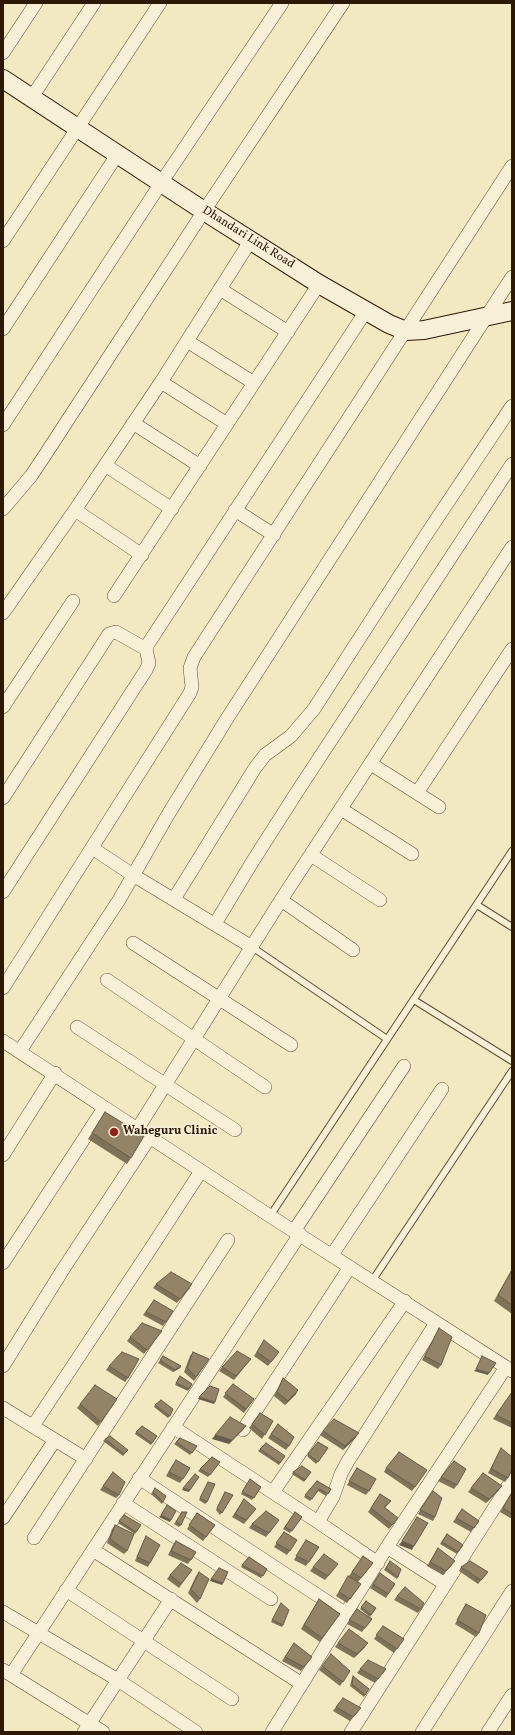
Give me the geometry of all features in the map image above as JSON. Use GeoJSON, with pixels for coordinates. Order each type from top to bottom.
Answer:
{"type":"FeatureCollection","features":[{"type":"Feature","properties":{"kind":"street"},"geometry":{"type":"LineString","coordinates":[[3,53],[36,3]]}},
{"type":"Feature","properties":{"kind":"street"},"geometry":{"type":"LineString","coordinates":[[32,97],[94,3]]}},
{"type":"Feature","properties":{"kind":"street"},"geometry":{"type":"LineString","coordinates":[[3,241],[160,3]]}},
{"type":"Feature","properties":{"kind":"street"},"geometry":{"type":"LineString","coordinates":[[3,425],[161,183],[282,3]]}},
{"type":"Feature","properties":{"kind":"street"},"geometry":{"type":"LineString","coordinates":[[3,508],[31,476],[204,210],[343,3]]}},
{"type":"Feature","properties":{"kind":"street","name":"Dhandari Link Road"},"geometry":{"type":"LineString","coordinates":[[3,79],[161,183],[319,284],[389,324],[406,331],[424,330],[512,310]]}},
{"type":"Feature","properties":{"kind":"street"},"geometry":{"type":"LineString","coordinates":[[3,329],[117,154]]}},
{"type":"Feature","properties":{"kind":"street"},"geometry":{"type":"LineString","coordinates":[[3,988],[190,693],[192,687],[190,668],[194,657],[512,166]]}},
{"type":"Feature","properties":{"kind":"street"},"geometry":{"type":"LineString","coordinates":[[3,613],[76,510],[161,382],[251,240]]}},
{"type":"Feature","properties":{"kind":"street"},"geometry":{"type":"LineString","coordinates":[[20,1051],[119,900],[168,813],[228,717],[512,277]]}},
{"type":"Feature","properties":{"kind":"street"},"geometry":{"type":"LineString","coordinates":[[114,596],[319,284]]}},
{"type":"Feature","properties":{"kind":"street"},"geometry":{"type":"LineString","coordinates":[[220,289],[288,332]]}},
{"type":"Feature","properties":{"kind":"street"},"geometry":{"type":"LineString","coordinates":[[3,892],[146,670],[149,663],[146,649],[148,644],[366,311]]}},
{"type":"Feature","properties":{"kind":"street"},"geometry":{"type":"LineString","coordinates":[[187,341],[254,383]]}},
{"type":"Feature","properties":{"kind":"street"},"geometry":{"type":"LineString","coordinates":[[161,382],[227,424]]}},
{"type":"Feature","properties":{"kind":"street"},"geometry":{"type":"LineString","coordinates":[[174,899],[254,768],[265,755],[291,736],[314,709],[428,532],[512,406]]}},
{"type":"Feature","properties":{"kind":"street"},"geometry":{"type":"LineString","coordinates":[[133,423],[200,466]]}},
{"type":"Feature","properties":{"kind":"street"},"geometry":{"type":"LineString","coordinates":[[215,924],[251,864],[328,743],[512,464]]}},
{"type":"Feature","properties":{"kind":"street"},"geometry":{"type":"LineString","coordinates":[[105,465],[172,509]]}},
{"type":"Feature","properties":{"kind":"street"},"geometry":{"type":"LineString","coordinates":[[76,510],[142,555]]}},
{"type":"Feature","properties":{"kind":"street"},"geometry":{"type":"LineString","coordinates":[[235,510],[274,535]]}},
{"type":"Feature","properties":{"kind":"street"},"geometry":{"type":"LineString","coordinates":[[138,1128],[282,900],[512,547]]}},
{"type":"Feature","properties":{"kind":"street"},"geometry":{"type":"LineString","coordinates":[[3,707],[73,601]]}},
{"type":"Feature","properties":{"kind":"street"},"geometry":{"type":"LineString","coordinates":[[3,798],[109,634],[116,632],[146,649]]}},
{"type":"Feature","properties":{"kind":"street"},"geometry":{"type":"LineString","coordinates":[[417,793],[512,649]]}},
{"type":"Feature","properties":{"kind":"street"},"geometry":{"type":"LineString","coordinates":[[371,764],[439,807]]}},
{"type":"Feature","properties":{"kind":"street"},"geometry":{"type":"LineString","coordinates":[[341,809],[412,854]]}},
{"type":"Feature","properties":{"kind":"street"},"geometry":{"type":"LineString","coordinates":[[92,848],[133,875],[252,947]]}},
{"type":"Feature","properties":{"kind":"street"},"geometry":{"type":"LineString","coordinates":[[311,855],[380,900]]}},
{"type":"Feature","properties":{"kind":"street"},"geometry":{"type":"LineString","coordinates":[[282,900],[353,950]]}},
{"type":"Feature","properties":{"kind":"street"},"geometry":{"type":"LineString","coordinates":[[134,942],[291,1045]]}},
{"type":"Feature","properties":{"kind":"street"},"geometry":{"type":"LineString","coordinates":[[107,980],[265,1087]]}},
{"type":"Feature","properties":{"kind":"street"},"geometry":{"type":"LineString","coordinates":[[77,1027],[235,1130]]}},
{"type":"Feature","properties":{"kind":"street"},"geometry":{"type":"LineString","coordinates":[[3,1041],[55,1073],[104,1108],[138,1128],[270,1216],[332,1254],[509,1369],[387,1548],[272,1732]]}},
{"type":"Feature","properties":{"kind":"street"},"geometry":{"type":"LineString","coordinates":[[103,1732],[87,1728],[7,1672],[39,1633],[139,1478],[174,1427],[404,1066]]}},
{"type":"Feature","properties":{"kind":"street"},"geometry":{"type":"LineString","coordinates":[[3,1155],[55,1073]]}},
{"type":"Feature","properties":{"kind":"street"},"geometry":{"type":"LineString","coordinates":[[332,1254],[442,1089]]}},
{"type":"Feature","properties":{"kind":"street"},"geometry":{"type":"LineString","coordinates":[[3,1263],[104,1108]]}},
{"type":"Feature","properties":{"kind":"street"},"geometry":{"type":"LineString","coordinates":[[3,1366],[62,1271],[150,1137]]}},
{"type":"Feature","properties":{"kind":"street"},"geometry":{"type":"LineString","coordinates":[[33,1426],[201,1171]]}},
{"type":"Feature","properties":{"kind":"street"},"geometry":{"type":"LineString","coordinates":[[34,1538],[228,1240]]}},
{"type":"Feature","properties":{"kind":"street"},"geometry":{"type":"LineString","coordinates":[[243,1430],[350,1267]]}},
{"type":"Feature","properties":{"kind":"street"},"geometry":{"type":"LineString","coordinates":[[273,1492],[405,1301]]}},
{"type":"Feature","properties":{"kind":"street"},"geometry":{"type":"LineString","coordinates":[[318,1522],[333,1497],[341,1474],[348,1461],[436,1322]]}},
{"type":"Feature","properties":{"kind":"street"},"geometry":{"type":"LineString","coordinates":[[3,1408],[86,1460]]}},
{"type":"Feature","properties":{"kind":"street"},"geometry":{"type":"LineString","coordinates":[[174,1427],[378,1563]]}},
{"type":"Feature","properties":{"kind":"street"},"geometry":{"type":"LineString","coordinates":[[3,1518],[55,1440]]}},
{"type":"Feature","properties":{"kind":"street"},"geometry":{"type":"LineString","coordinates":[[139,1478],[346,1614]]}},
{"type":"Feature","properties":{"kind":"street"},"geometry":{"type":"LineString","coordinates":[[351,1732],[512,1480]]}},
{"type":"Feature","properties":{"kind":"street"},"geometry":{"type":"LineString","coordinates":[[123,1503],[271,1599]]}},
{"type":"Feature","properties":{"kind":"street"},"geometry":{"type":"LineString","coordinates":[[387,1548],[445,1584]]}},
{"type":"Feature","properties":{"kind":"street"},"geometry":{"type":"LineString","coordinates":[[93,1550],[302,1684]]}},
{"type":"Feature","properties":{"kind":"street"},"geometry":{"type":"LineString","coordinates":[[66,1590],[232,1699]]}},
{"type":"Feature","properties":{"kind":"street"},"geometry":{"type":"LineString","coordinates":[[422,1732],[512,1591]]}},
{"type":"Feature","properties":{"kind":"street"},"geometry":{"type":"LineString","coordinates":[[87,1728],[170,1599]]}},
{"type":"Feature","properties":{"kind":"street"},"geometry":{"type":"LineString","coordinates":[[3,1612],[118,1680],[196,1732]]}},
{"type":"Feature","properties":{"kind":"street"},"geometry":{"type":"LineString","coordinates":[[488,1732],[512,1695]]}},
{"type":"Feature","properties":{"kind":"lane"},"geometry":{"type":"LineString","coordinates":[[270,1216],[512,851]]}},
{"type":"Feature","properties":{"kind":"lane"},"geometry":{"type":"LineString","coordinates":[[477,905],[512,927]]}},
{"type":"Feature","properties":{"kind":"lane"},"geometry":{"type":"LineString","coordinates":[[252,947],[387,1039]]}},
{"type":"Feature","properties":{"kind":"lane"},"geometry":{"type":"LineString","coordinates":[[414,1000],[512,1061]]}},
{"type":"Feature","properties":{"kind":"lane"},"geometry":{"type":"LineString","coordinates":[[372,1281],[512,1071]]}},
{"type":"Feature","properties":{"kind":"building"},"geometry":{"type":"Polygon","coordinates":[[[105,1112],[144,1136],[131,1158],[92,1133],[105,1112]]]}},
{"type":"Feature","properties":{"kind":"building"},"geometry":{"type":"Polygon","coordinates":[[[512,1270],[512,1305],[498,1295],[512,1270]]]}},
{"type":"Feature","properties":{"kind":"building"},"geometry":{"type":"Polygon","coordinates":[[[171,1272],[192,1284],[180,1299],[156,1284],[171,1272]]]}},
{"type":"Feature","properties":{"kind":"building"},"geometry":{"type":"Polygon","coordinates":[[[154,1300],[173,1311],[166,1322],[146,1312],[154,1300]]]}},
{"type":"Feature","properties":{"kind":"building"},"geometry":{"type":"Polygon","coordinates":[[[142,1323],[162,1331],[147,1350],[130,1337],[142,1323]]]}},
{"type":"Feature","properties":{"kind":"building"},"geometry":{"type":"Polygon","coordinates":[[[439,1328],[452,1337],[441,1365],[425,1356],[439,1328]]]}},
{"type":"Feature","properties":{"kind":"building"},"geometry":{"type":"Polygon","coordinates":[[[264,1340],[279,1352],[271,1362],[257,1352],[264,1340]]]}},
{"type":"Feature","properties":{"kind":"building"},"geometry":{"type":"Polygon","coordinates":[[[237,1351],[251,1359],[236,1376],[222,1367],[237,1351]]]}},
{"type":"Feature","properties":{"kind":"building"},"geometry":{"type":"Polygon","coordinates":[[[122,1352],[139,1359],[128,1378],[109,1366],[122,1352]]]}},
{"type":"Feature","properties":{"kind":"building"},"geometry":{"type":"Polygon","coordinates":[[[193,1352],[209,1359],[196,1377],[187,1368],[193,1352]]]}},
{"type":"Feature","properties":{"kind":"building"},"geometry":{"type":"Polygon","coordinates":[[[163,1356],[181,1366],[175,1370],[160,1360],[163,1356]]]}},
{"type":"Feature","properties":{"kind":"building"},"geometry":{"type":"Polygon","coordinates":[[[482,1356],[496,1363],[489,1373],[476,1369],[482,1356]]]}},
{"type":"Feature","properties":{"kind":"building"},"geometry":{"type":"Polygon","coordinates":[[[180,1376],[192,1384],[189,1389],[176,1383],[180,1376]]]}},
{"type":"Feature","properties":{"kind":"building"},"geometry":{"type":"Polygon","coordinates":[[[283,1378],[298,1390],[288,1401],[277,1392],[283,1378]]]}},
{"type":"Feature","properties":{"kind":"building"},"geometry":{"type":"Polygon","coordinates":[[[233,1384],[254,1399],[246,1409],[225,1393],[233,1384]]]}},
{"type":"Feature","properties":{"kind":"building"},"geometry":{"type":"Polygon","coordinates":[[[95,1385],[117,1399],[101,1422],[80,1404],[95,1385]]]}},
{"type":"Feature","properties":{"kind":"building"},"geometry":{"type":"Polygon","coordinates":[[[210,1386],[219,1389],[215,1402],[199,1397],[210,1386]]]}},
{"type":"Feature","properties":{"kind":"building"},"geometry":{"type":"Polygon","coordinates":[[[512,1392],[512,1423],[496,1415],[512,1392]]]}},
{"type":"Feature","properties":{"kind":"building"},"geometry":{"type":"Polygon","coordinates":[[[161,1400],[173,1409],[170,1416],[155,1405],[161,1400]]]}},
{"type":"Feature","properties":{"kind":"building"},"geometry":{"type":"Polygon","coordinates":[[[260,1413],[273,1421],[265,1435],[252,1424],[260,1413]]]}},
{"type":"Feature","properties":{"kind":"building"},"geometry":{"type":"Polygon","coordinates":[[[230,1417],[246,1426],[232,1440],[215,1435],[230,1417]]]}},
{"type":"Feature","properties":{"kind":"building"},"geometry":{"type":"Polygon","coordinates":[[[334,1419],[359,1433],[345,1446],[323,1431],[334,1419]]]}},
{"type":"Feature","properties":{"kind":"building"},"geometry":{"type":"Polygon","coordinates":[[[278,1424],[294,1437],[289,1446],[271,1434],[278,1424]]]}},
{"type":"Feature","properties":{"kind":"building"},"geometry":{"type":"Polygon","coordinates":[[[142,1426],[157,1436],[152,1443],[136,1432],[142,1426]]]}},
{"type":"Feature","properties":{"kind":"building"},"geometry":{"type":"Polygon","coordinates":[[[110,1436],[128,1450],[124,1454],[105,1439],[110,1436]]]}},
{"type":"Feature","properties":{"kind":"building"},"geometry":{"type":"Polygon","coordinates":[[[180,1438],[197,1446],[192,1453],[176,1442],[180,1438]]]}},
{"type":"Feature","properties":{"kind":"building"},"geometry":{"type":"Polygon","coordinates":[[[318,1442],[328,1448],[318,1462],[308,1454],[318,1442]]]}},
{"type":"Feature","properties":{"kind":"building"},"geometry":{"type":"Polygon","coordinates":[[[266,1443],[285,1456],[280,1463],[260,1449],[266,1443]]]}},
{"type":"Feature","properties":{"kind":"building"},"geometry":{"type":"Polygon","coordinates":[[[501,1448],[512,1457],[512,1469],[508,1478],[491,1469],[501,1448]]]}},
{"type":"Feature","properties":{"kind":"building"},"geometry":{"type":"Polygon","coordinates":[[[399,1452],[427,1470],[415,1487],[386,1468],[399,1452]]]}},
{"type":"Feature","properties":{"kind":"building"},"geometry":{"type":"Polygon","coordinates":[[[212,1457],[220,1462],[210,1475],[200,1469],[212,1457]]]}},
{"type":"Feature","properties":{"kind":"building"},"geometry":{"type":"Polygon","coordinates":[[[176,1460],[190,1468],[183,1479],[169,1472],[176,1460]]]}},
{"type":"Feature","properties":{"kind":"building"},"geometry":{"type":"Polygon","coordinates":[[[454,1461],[466,1469],[457,1485],[441,1477],[454,1461]]]}},
{"type":"Feature","properties":{"kind":"building"},"geometry":{"type":"Polygon","coordinates":[[[302,1466],[311,1472],[305,1480],[293,1472],[302,1466]]]}},
{"type":"Feature","properties":{"kind":"building"},"geometry":{"type":"Polygon","coordinates":[[[357,1468],[376,1479],[369,1491],[349,1481],[357,1468]]]}},
{"type":"Feature","properties":{"kind":"building"},"geometry":{"type":"Polygon","coordinates":[[[113,1472],[125,1482],[119,1495],[103,1486],[113,1472]]]}},
{"type":"Feature","properties":{"kind":"building"},"geometry":{"type":"Polygon","coordinates":[[[483,1473],[502,1486],[489,1499],[471,1488],[483,1473]]]}},
{"type":"Feature","properties":{"kind":"building"},"geometry":{"type":"Polygon","coordinates":[[[195,1474],[199,1477],[190,1490],[183,1488],[195,1474]]]}},
{"type":"Feature","properties":{"kind":"building"},"geometry":{"type":"Polygon","coordinates":[[[250,1479],[261,1487],[254,1498],[242,1492],[250,1479]]]}},
{"type":"Feature","properties":{"kind":"building"},"geometry":{"type":"Polygon","coordinates":[[[317,1481],[331,1489],[328,1494],[319,1489],[312,1499],[305,1495],[317,1481]]]}},
{"type":"Feature","properties":{"kind":"building"},"geometry":{"type":"Polygon","coordinates":[[[208,1482],[215,1484],[207,1502],[200,1498],[208,1482]]]}},
{"type":"Feature","properties":{"kind":"building"},"geometry":{"type":"Polygon","coordinates":[[[155,1488],[166,1496],[163,1502],[153,1492],[155,1488]]]}},
{"type":"Feature","properties":{"kind":"building"},"geometry":{"type":"Polygon","coordinates":[[[433,1491],[442,1498],[435,1517],[420,1510],[433,1491]]]}},
{"type":"Feature","properties":{"kind":"building"},"geometry":{"type":"Polygon","coordinates":[[[225,1492],[233,1495],[222,1513],[217,1508],[225,1492]]]}},
{"type":"Feature","properties":{"kind":"building"},"geometry":{"type":"Polygon","coordinates":[[[380,1494],[391,1501],[384,1507],[398,1518],[392,1525],[371,1508],[380,1494]]]}},
{"type":"Feature","properties":{"kind":"building"},"geometry":{"type":"Polygon","coordinates":[[[512,1494],[512,1514],[503,1508],[512,1494]]]}},
{"type":"Feature","properties":{"kind":"building"},"geometry":{"type":"Polygon","coordinates":[[[244,1499],[256,1509],[246,1520],[235,1514],[244,1499]]]}},
{"type":"Feature","properties":{"kind":"building"},"geometry":{"type":"Polygon","coordinates":[[[167,1505],[176,1511],[171,1520],[161,1515],[167,1505]]]}},
{"type":"Feature","properties":{"kind":"building"},"geometry":{"type":"Polygon","coordinates":[[[462,1509],[479,1521],[474,1528],[456,1518],[462,1509]]]}},
{"type":"Feature","properties":{"kind":"building"},"geometry":{"type":"Polygon","coordinates":[[[266,1511],[279,1520],[269,1533],[252,1524],[266,1511]]]}},
{"type":"Feature","properties":{"kind":"building"},"geometry":{"type":"Polygon","coordinates":[[[182,1512],[187,1512],[181,1525],[176,1522],[182,1512]]]}},
{"type":"Feature","properties":{"kind":"building"},"geometry":{"type":"Polygon","coordinates":[[[295,1512],[302,1517],[292,1531],[285,1527],[295,1512]]]}},
{"type":"Feature","properties":{"kind":"building"},"geometry":{"type":"Polygon","coordinates":[[[197,1513],[215,1525],[206,1537],[189,1525],[197,1513]]]}},
{"type":"Feature","properties":{"kind":"building"},"geometry":{"type":"Polygon","coordinates":[[[124,1515],[141,1525],[136,1532],[119,1521],[124,1515]]]}},
{"type":"Feature","properties":{"kind":"building"},"geometry":{"type":"Polygon","coordinates":[[[417,1517],[428,1523],[414,1546],[402,1541],[417,1517]]]}},
{"type":"Feature","properties":{"kind":"building"},"geometry":{"type":"Polygon","coordinates":[[[115,1525],[134,1534],[127,1551],[110,1539],[115,1525]]]}},
{"type":"Feature","properties":{"kind":"building"},"geometry":{"type":"Polygon","coordinates":[[[284,1532],[297,1540],[290,1551],[276,1543],[284,1532]]]}},
{"type":"Feature","properties":{"kind":"building"},"geometry":{"type":"Polygon","coordinates":[[[447,1534],[463,1545],[458,1552],[442,1542],[447,1534]]]}},
{"type":"Feature","properties":{"kind":"building"},"geometry":{"type":"Polygon","coordinates":[[[146,1536],[160,1545],[150,1563],[137,1557],[146,1536]]]}},
{"type":"Feature","properties":{"kind":"building"},"geometry":{"type":"Polygon","coordinates":[[[306,1540],[319,1547],[309,1562],[296,1556],[306,1540]]]}},
{"type":"Feature","properties":{"kind":"building"},"geometry":{"type":"Polygon","coordinates":[[[176,1541],[196,1552],[191,1560],[171,1551],[176,1541]]]}},
{"type":"Feature","properties":{"kind":"building"},"geometry":{"type":"Polygon","coordinates":[[[438,1548],[455,1561],[446,1571],[430,1562],[438,1548]]]}},
{"type":"Feature","properties":{"kind":"building"},"geometry":{"type":"Polygon","coordinates":[[[324,1554],[338,1564],[328,1576],[313,1567],[324,1554]]]}},
{"type":"Feature","properties":{"kind":"building"},"geometry":{"type":"Polygon","coordinates":[[[363,1556],[373,1563],[361,1578],[352,1572],[363,1556]]]}},
{"type":"Feature","properties":{"kind":"building"},"geometry":{"type":"Polygon","coordinates":[[[249,1557],[267,1569],[263,1576],[242,1565],[249,1557]]]}},
{"type":"Feature","properties":{"kind":"building"},"geometry":{"type":"Polygon","coordinates":[[[390,1561],[401,1569],[398,1577],[386,1568],[390,1561]]]}},
{"type":"Feature","properties":{"kind":"building"},"geometry":{"type":"Polygon","coordinates":[[[470,1561],[488,1572],[481,1580],[461,1567],[470,1561]]]}},
{"type":"Feature","properties":{"kind":"building"},"geometry":{"type":"Polygon","coordinates":[[[181,1563],[192,1570],[181,1584],[170,1575],[181,1563]]]}},
{"type":"Feature","properties":{"kind":"building"},"geometry":{"type":"Polygon","coordinates":[[[219,1568],[228,1572],[223,1583],[211,1579],[219,1568]]]}},
{"type":"Feature","properties":{"kind":"building"},"geometry":{"type":"Polygon","coordinates":[[[199,1572],[209,1579],[200,1599],[191,1589],[199,1572]]]}},
{"type":"Feature","properties":{"kind":"building"},"geometry":{"type":"Polygon","coordinates":[[[380,1573],[395,1584],[388,1594],[373,1584],[380,1573]]]}},
{"type":"Feature","properties":{"kind":"building"},"geometry":{"type":"Polygon","coordinates":[[[348,1576],[361,1584],[350,1599],[339,1592],[348,1576]]]}},
{"type":"Feature","properties":{"kind":"building"},"geometry":{"type":"Polygon","coordinates":[[[405,1587],[424,1603],[421,1609],[397,1596],[405,1587]]]}},
{"type":"Feature","properties":{"kind":"building"},"geometry":{"type":"Polygon","coordinates":[[[319,1599],[340,1614],[322,1638],[304,1625],[319,1599]]]}},
{"type":"Feature","properties":{"kind":"building"},"geometry":{"type":"Polygon","coordinates":[[[366,1601],[376,1608],[371,1615],[361,1607],[366,1601]]]}},
{"type":"Feature","properties":{"kind":"building"},"geometry":{"type":"Polygon","coordinates":[[[281,1603],[289,1610],[283,1625],[272,1620],[281,1603]]]}},
{"type":"Feature","properties":{"kind":"building"},"geometry":{"type":"Polygon","coordinates":[[[466,1604],[486,1615],[479,1633],[457,1620],[466,1604]]]}},
{"type":"Feature","properties":{"kind":"building"},"geometry":{"type":"Polygon","coordinates":[[[357,1609],[372,1619],[365,1628],[349,1620],[357,1609]]]}},
{"type":"Feature","properties":{"kind":"building"},"geometry":{"type":"Polygon","coordinates":[[[383,1626],[404,1639],[397,1649],[376,1635],[383,1626]]]}},
{"type":"Feature","properties":{"kind":"building"},"geometry":{"type":"Polygon","coordinates":[[[349,1629],[368,1643],[357,1654],[338,1643],[349,1629]]]}},
{"type":"Feature","properties":{"kind":"building"},"geometry":{"type":"Polygon","coordinates":[[[294,1643],[312,1657],[304,1667],[285,1657],[294,1643]]]}},
{"type":"Feature","properties":{"kind":"building"},"geometry":{"type":"Polygon","coordinates":[[[331,1654],[350,1671],[343,1682],[322,1666],[331,1654]]]}},
{"type":"Feature","properties":{"kind":"building"},"geometry":{"type":"Polygon","coordinates":[[[368,1660],[386,1669],[378,1679],[360,1669],[368,1660]]]}},
{"type":"Feature","properties":{"kind":"building"},"geometry":{"type":"Polygon","coordinates":[[[353,1676],[369,1689],[365,1695],[352,1684],[353,1676]]]}},
{"type":"Feature","properties":{"kind":"building"},"geometry":{"type":"Polygon","coordinates":[[[343,1698],[361,1708],[353,1717],[336,1707],[343,1698]]]}},
{"type":"Feature","properties":{"kind":"place","name":"Waheguru Clinic"},"geometry":{"type":"Point","coordinates":[114,1132]}}]}
